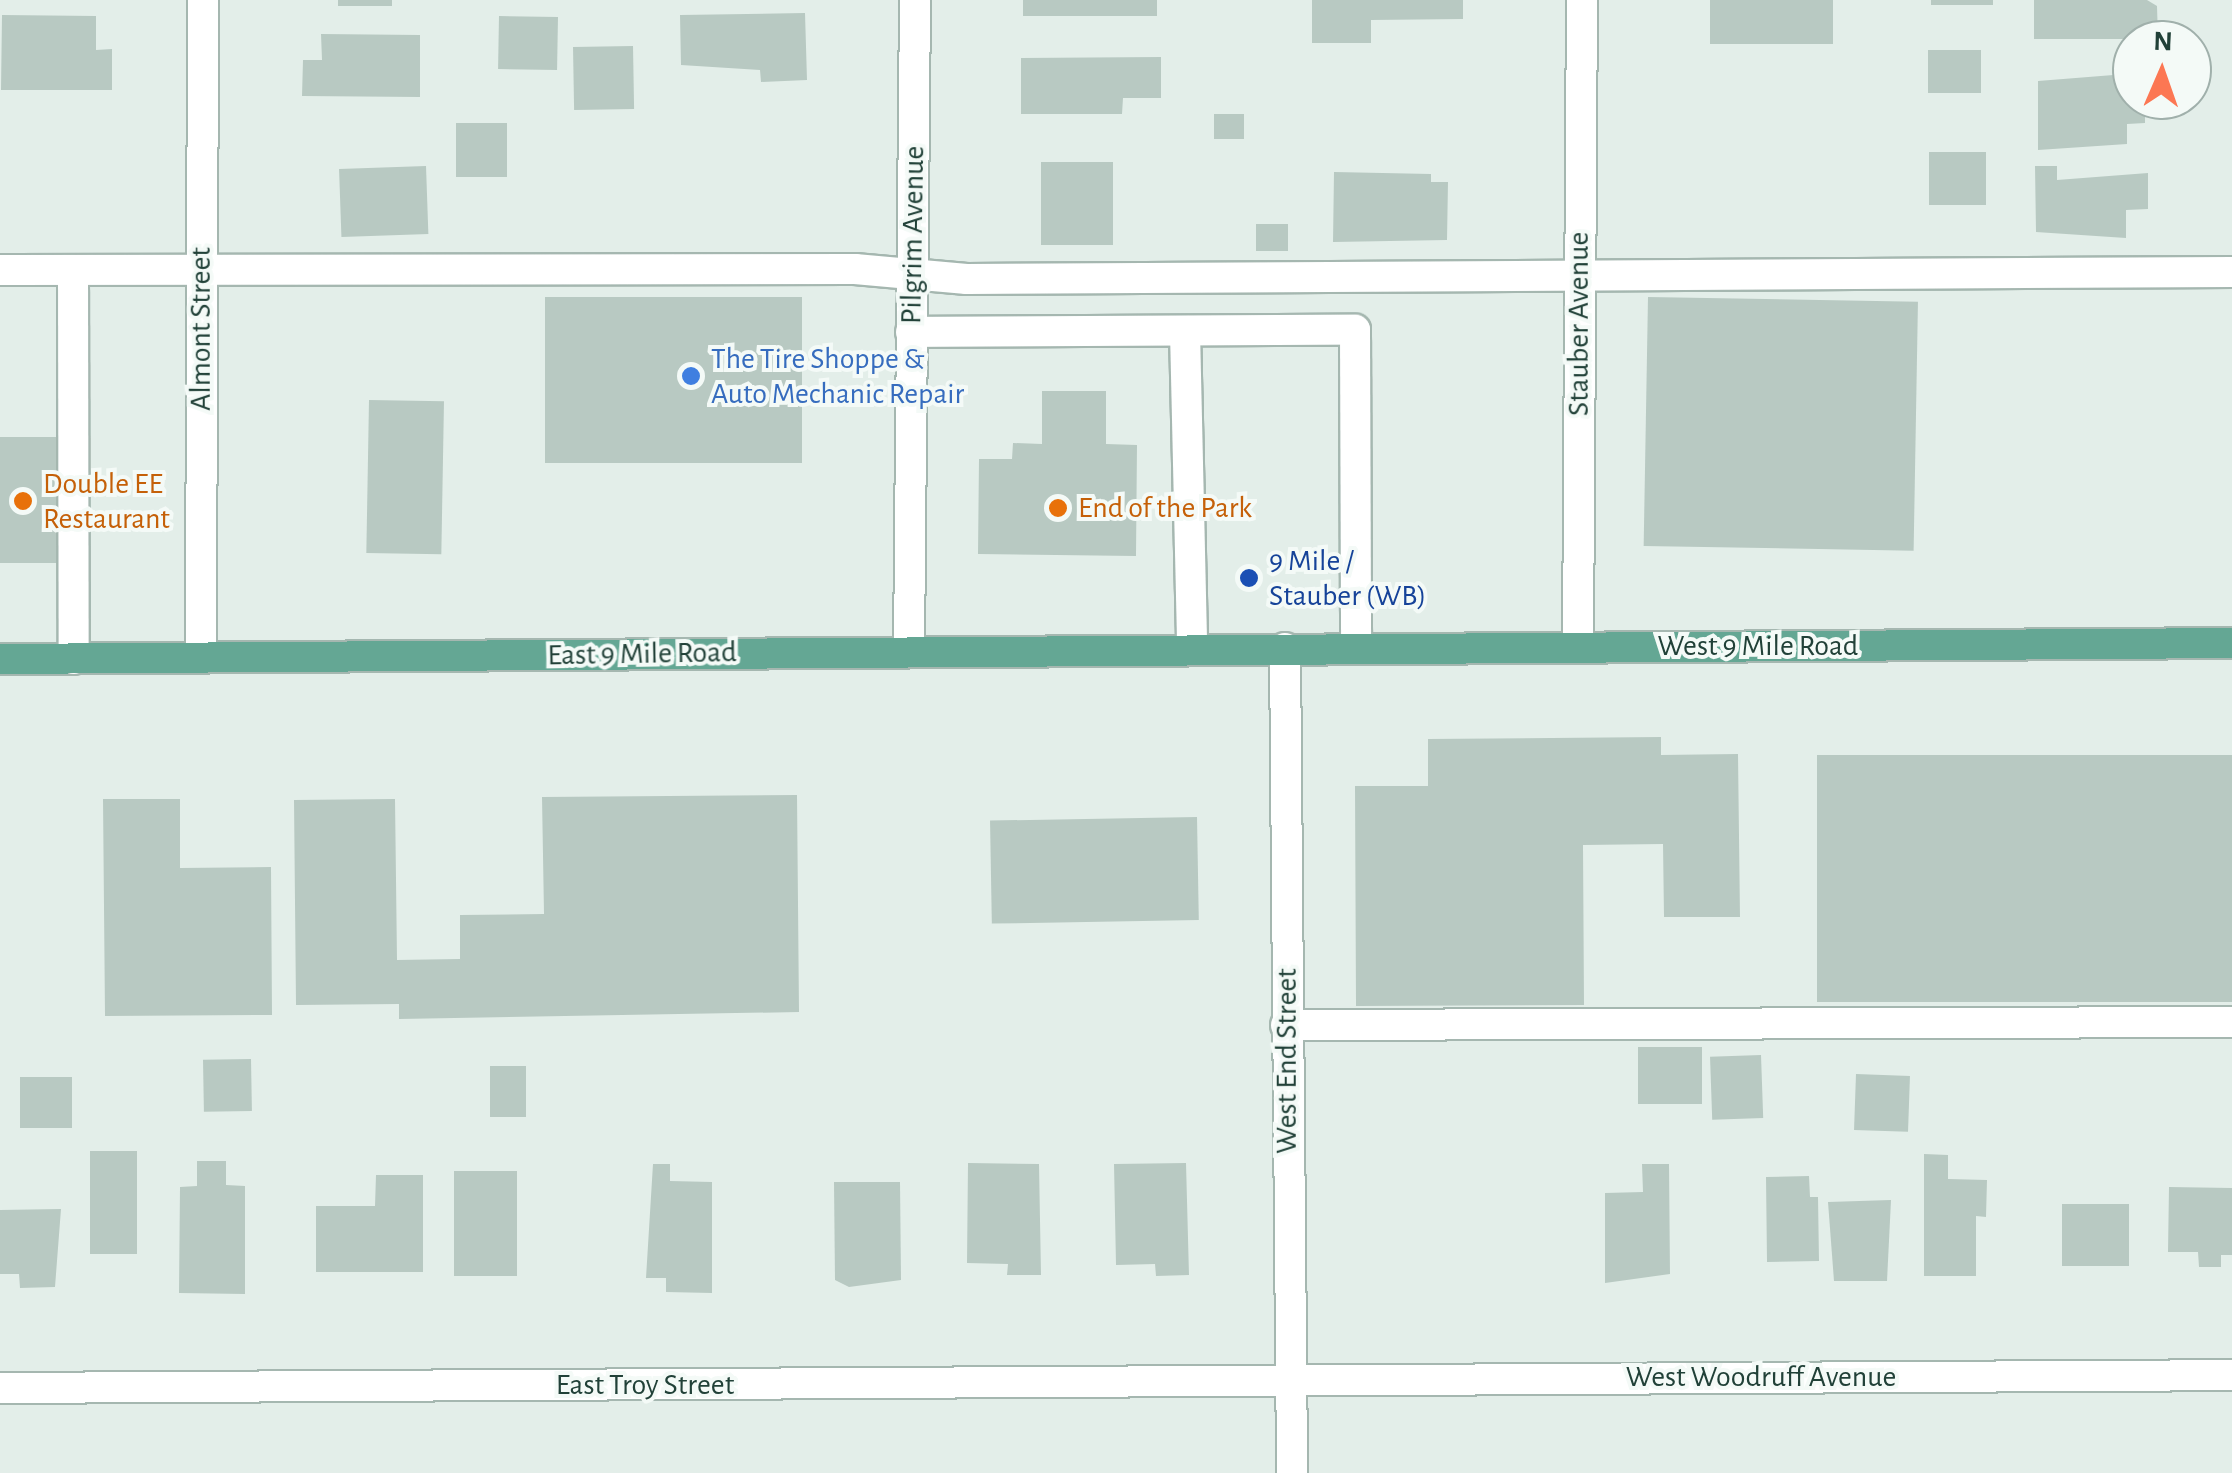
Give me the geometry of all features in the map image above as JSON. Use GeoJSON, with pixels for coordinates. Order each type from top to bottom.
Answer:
{"type":"FeatureCollection","features":[{"type":"Feature","properties":{"kind":"main road","name":"West 9 Mile Road"},"geometry":{"type":"LineString","coordinates":[[1285,648],[2232,643]]}},
{"type":"Feature","properties":{"kind":"main road","name":"East 9 Mile Road"},"geometry":{"type":"LineString","coordinates":[[0,659],[1285,648]]}},
{"type":"Feature","properties":{"kind":"street","name":"Almont Street"},"geometry":{"type":"LineString","coordinates":[[201,658],[203,0]]}},
{"type":"Feature","properties":{"kind":"street","name":"Pilgrim Avenue"},"geometry":{"type":"LineString","coordinates":[[909,649],[915,0]]}},
{"type":"Feature","properties":{"kind":"street","name":"Stauber Avenue"},"geometry":{"type":"LineString","coordinates":[[1578,647],[1582,0]]}},
{"type":"Feature","properties":{"kind":"street"},"geometry":{"type":"LineString","coordinates":[[0,270],[1578,276],[2232,272]]}},
{"type":"Feature","properties":{"kind":"street"},"geometry":{"type":"LineString","coordinates":[[73,270],[74,659]]}},
{"type":"Feature","properties":{"kind":"street"},"geometry":{"type":"LineString","coordinates":[[912,332],[1355,330],[1356,648]]}},
{"type":"Feature","properties":{"kind":"street"},"geometry":{"type":"LineString","coordinates":[[1184,331],[1192,649]]}},
{"type":"Feature","properties":{"kind":"street","name":"West End Street"},"geometry":{"type":"LineString","coordinates":[[1285,648],[1292,1473]]}},
{"type":"Feature","properties":{"kind":"street"},"geometry":{"type":"LineString","coordinates":[[1286,1025],[2232,1022]]}},
{"type":"Feature","properties":{"kind":"street","name":"West Woodruff Avenue"},"geometry":{"type":"LineString","coordinates":[[1290,1381],[2232,1375]]}},
{"type":"Feature","properties":{"kind":"street","name":"East Troy Street"},"geometry":{"type":"LineString","coordinates":[[0,1388],[1290,1381]]}},
{"type":"Feature","properties":{"kind":"building"},"geometry":{"type":"Polygon","coordinates":[[[338,0],[392,0],[392,6],[338,6],[338,0]]]}},
{"type":"Feature","properties":{"kind":"building"},"geometry":{"type":"Polygon","coordinates":[[[1023,0],[1157,0],[1157,16],[1023,16],[1023,0]]]}},
{"type":"Feature","properties":{"kind":"building"},"geometry":{"type":"Polygon","coordinates":[[[1312,0],[1463,0],[1463,19],[1371,20],[1371,43],[1312,43],[1312,0]]]}},
{"type":"Feature","properties":{"kind":"building"},"geometry":{"type":"Polygon","coordinates":[[[1710,0],[1833,0],[1833,44],[1710,44],[1710,0]]]}},
{"type":"Feature","properties":{"kind":"building"},"geometry":{"type":"Polygon","coordinates":[[[1931,0],[1993,0],[1993,5],[1931,5],[1931,0]]]}},
{"type":"Feature","properties":{"kind":"building"},"geometry":{"type":"Polygon","coordinates":[[[2034,0],[2147,0],[2157,6],[2157,20],[2112,20],[2112,39],[2034,39],[2034,0]]]}},
{"type":"Feature","properties":{"kind":"building"},"geometry":{"type":"Polygon","coordinates":[[[805,13],[807,80],[761,82],[760,70],[681,65],[680,15],[805,13]]]}},
{"type":"Feature","properties":{"kind":"building"},"geometry":{"type":"Polygon","coordinates":[[[2,15],[96,16],[96,50],[112,49],[112,90],[1,90],[2,15]]]}},
{"type":"Feature","properties":{"kind":"building"},"geometry":{"type":"Polygon","coordinates":[[[499,16],[558,17],[557,70],[498,69],[499,16]]]}},
{"type":"Feature","properties":{"kind":"building"},"geometry":{"type":"Polygon","coordinates":[[[321,34],[420,35],[420,97],[302,96],[303,60],[322,60],[321,34]]]}},
{"type":"Feature","properties":{"kind":"building"},"geometry":{"type":"Polygon","coordinates":[[[633,46],[634,109],[574,110],[573,47],[633,46]]]}},
{"type":"Feature","properties":{"kind":"building"},"geometry":{"type":"Polygon","coordinates":[[[1928,50],[1981,50],[1981,93],[1928,93],[1928,50]]]}},
{"type":"Feature","properties":{"kind":"building"},"geometry":{"type":"Polygon","coordinates":[[[1161,57],[1161,98],[1123,98],[1122,114],[1021,114],[1021,58],[1161,57]]]}},
{"type":"Feature","properties":{"kind":"building"},"geometry":{"type":"Polygon","coordinates":[[[2112,75],[2112,120],[2145,123],[2127,124],[2127,144],[2038,150],[2038,81],[2112,75]]]}},
{"type":"Feature","properties":{"kind":"building"},"geometry":{"type":"Polygon","coordinates":[[[1214,114],[1244,114],[1244,139],[1214,139],[1214,114]]]}},
{"type":"Feature","properties":{"kind":"building"},"geometry":{"type":"Polygon","coordinates":[[[456,123],[507,123],[507,177],[456,177],[456,123]]]}},
{"type":"Feature","properties":{"kind":"building"},"geometry":{"type":"Polygon","coordinates":[[[1929,152],[1986,152],[1986,205],[1929,205],[1929,152]]]}},
{"type":"Feature","properties":{"kind":"building"},"geometry":{"type":"Polygon","coordinates":[[[1041,162],[1113,162],[1113,245],[1041,245],[1041,162]]]}},
{"type":"Feature","properties":{"kind":"building"},"geometry":{"type":"Polygon","coordinates":[[[426,166],[428,234],[341,237],[339,169],[426,166]]]}},
{"type":"Feature","properties":{"kind":"building"},"geometry":{"type":"Polygon","coordinates":[[[2035,166],[2057,166],[2057,180],[2148,173],[2148,209],[2126,210],[2126,238],[2036,232],[2035,166]]]}},
{"type":"Feature","properties":{"kind":"building"},"geometry":{"type":"Polygon","coordinates":[[[1334,172],[1431,174],[1431,182],[1448,182],[1447,240],[1333,242],[1334,172]]]}},
{"type":"Feature","properties":{"kind":"building"},"geometry":{"type":"Polygon","coordinates":[[[1256,224],[1288,224],[1288,251],[1256,251],[1256,224]]]}},
{"type":"Feature","properties":{"kind":"building"},"geometry":{"type":"Polygon","coordinates":[[[545,297],[802,297],[802,463],[545,463],[545,297]]]}},
{"type":"Feature","properties":{"kind":"building"},"geometry":{"type":"Polygon","coordinates":[[[1648,297],[1918,302],[1914,551],[1644,546],[1648,297]]]}},
{"type":"Feature","properties":{"kind":"building","name":"End of the Park"},"geometry":{"type":"Polygon","coordinates":[[[1042,391],[1106,391],[1106,444],[1137,445],[1136,556],[978,554],[979,459],[1012,459],[1013,443],[1042,444],[1042,391]]]}},
{"type":"Feature","properties":{"kind":"building"},"geometry":{"type":"Polygon","coordinates":[[[369,400],[444,401],[441,554],[366,553],[369,400]]]}},
{"type":"Feature","properties":{"kind":"building"},"geometry":{"type":"Polygon","coordinates":[[[0,437],[58,437],[58,563],[0,563],[0,437]]]}},
{"type":"Feature","properties":{"kind":"building"},"geometry":{"type":"Polygon","coordinates":[[[1661,737],[1661,755],[1738,754],[1740,917],[1664,917],[1663,844],[1583,845],[1584,1005],[1356,1006],[1355,786],[1428,786],[1428,739],[1661,737]]]}},
{"type":"Feature","properties":{"kind":"building"},"geometry":{"type":"Polygon","coordinates":[[[1817,755],[2232,755],[2232,1002],[1817,1002],[1817,755]]]}},
{"type":"Feature","properties":{"kind":"building"},"geometry":{"type":"Polygon","coordinates":[[[797,795],[799,1012],[399,1019],[399,1004],[296,1005],[294,800],[395,799],[397,960],[460,959],[460,915],[544,914],[542,797],[797,795]]]}},
{"type":"Feature","properties":{"kind":"building"},"geometry":{"type":"Polygon","coordinates":[[[103,799],[180,799],[180,868],[271,867],[272,1015],[105,1016],[103,799]]]}},
{"type":"Feature","properties":{"kind":"building"},"geometry":{"type":"Polygon","coordinates":[[[1197,817],[1199,920],[992,924],[990,821],[1197,817]]]}},
{"type":"Feature","properties":{"kind":"building"},"geometry":{"type":"Polygon","coordinates":[[[1638,1047],[1702,1047],[1702,1104],[1638,1104],[1638,1047]]]}},
{"type":"Feature","properties":{"kind":"building"},"geometry":{"type":"Polygon","coordinates":[[[1761,1055],[1763,1118],[1712,1120],[1710,1057],[1761,1055]]]}},
{"type":"Feature","properties":{"kind":"building"},"geometry":{"type":"Polygon","coordinates":[[[251,1059],[252,1111],[204,1112],[203,1060],[251,1059]]]}},
{"type":"Feature","properties":{"kind":"building"},"geometry":{"type":"Polygon","coordinates":[[[490,1066],[526,1066],[526,1117],[490,1117],[490,1066]]]}},
{"type":"Feature","properties":{"kind":"building"},"geometry":{"type":"Polygon","coordinates":[[[1856,1074],[1910,1076],[1908,1132],[1854,1130],[1856,1074]]]}},
{"type":"Feature","properties":{"kind":"building"},"geometry":{"type":"Polygon","coordinates":[[[20,1077],[72,1077],[72,1128],[20,1128],[20,1077]]]}},
{"type":"Feature","properties":{"kind":"building"},"geometry":{"type":"Polygon","coordinates":[[[90,1151],[137,1151],[137,1254],[90,1254],[90,1151]]]}},
{"type":"Feature","properties":{"kind":"building"},"geometry":{"type":"Polygon","coordinates":[[[1924,1154],[1948,1155],[1948,1179],[1987,1180],[1986,1217],[1976,1216],[1976,1276],[1924,1276],[1924,1154]]]}},
{"type":"Feature","properties":{"kind":"building"},"geometry":{"type":"Polygon","coordinates":[[[197,1161],[226,1161],[226,1185],[245,1186],[245,1294],[179,1293],[180,1187],[197,1186],[197,1161]]]}},
{"type":"Feature","properties":{"kind":"building"},"geometry":{"type":"Polygon","coordinates":[[[968,1163],[1039,1164],[1041,1275],[1007,1275],[1008,1264],[967,1263],[968,1163]]]}},
{"type":"Feature","properties":{"kind":"building"},"geometry":{"type":"Polygon","coordinates":[[[1186,1163],[1189,1275],[1156,1276],[1155,1264],[1116,1265],[1114,1164],[1186,1163]]]}},
{"type":"Feature","properties":{"kind":"building"},"geometry":{"type":"Polygon","coordinates":[[[653,1164],[670,1164],[670,1181],[712,1182],[712,1293],[666,1292],[666,1278],[646,1278],[653,1164]]]}},
{"type":"Feature","properties":{"kind":"building"},"geometry":{"type":"Polygon","coordinates":[[[1642,1164],[1669,1164],[1670,1274],[1605,1283],[1605,1193],[1643,1192],[1642,1164]]]}},
{"type":"Feature","properties":{"kind":"building"},"geometry":{"type":"Polygon","coordinates":[[[454,1171],[517,1171],[517,1276],[454,1276],[454,1171]]]}},
{"type":"Feature","properties":{"kind":"building"},"geometry":{"type":"Polygon","coordinates":[[[376,1175],[423,1175],[423,1272],[316,1272],[316,1206],[375,1206],[376,1175]]]}},
{"type":"Feature","properties":{"kind":"building"},"geometry":{"type":"Polygon","coordinates":[[[1809,1176],[1810,1197],[1818,1197],[1819,1261],[1767,1262],[1766,1177],[1809,1176]]]}},
{"type":"Feature","properties":{"kind":"building"},"geometry":{"type":"Polygon","coordinates":[[[834,1182],[900,1182],[901,1280],[849,1287],[835,1280],[834,1182]]]}},
{"type":"Feature","properties":{"kind":"building"},"geometry":{"type":"Polygon","coordinates":[[[2169,1187],[2232,1188],[2232,1255],[2221,1255],[2221,1267],[2199,1267],[2198,1252],[2168,1252],[2169,1187]]]}},
{"type":"Feature","properties":{"kind":"building"},"geometry":{"type":"Polygon","coordinates":[[[1891,1200],[1887,1281],[1834,1281],[1828,1202],[1891,1200]]]}},
{"type":"Feature","properties":{"kind":"building"},"geometry":{"type":"Polygon","coordinates":[[[2062,1204],[2129,1204],[2129,1266],[2062,1266],[2062,1204]]]}},
{"type":"Feature","properties":{"kind":"building"},"geometry":{"type":"Polygon","coordinates":[[[61,1209],[55,1287],[20,1288],[19,1274],[0,1274],[0,1210],[61,1209]]]}},
{"type":"Feature","properties":{"kind":"place","name":"The Tire Shoppe & Auto Mechanic Repair"},"geometry":{"type":"Point","coordinates":[691,376]}},
{"type":"Feature","properties":{"kind":"place","name":"Double EE Restaurant"},"geometry":{"type":"Point","coordinates":[23,501]}},
{"type":"Feature","properties":{"kind":"place","name":"End of the Park"},"geometry":{"type":"Point","coordinates":[1058,508]}},
{"type":"Feature","properties":{"kind":"place","name":"9 Mile / Stauber (WB)"},"geometry":{"type":"Point","coordinates":[1249,578]}}]}
